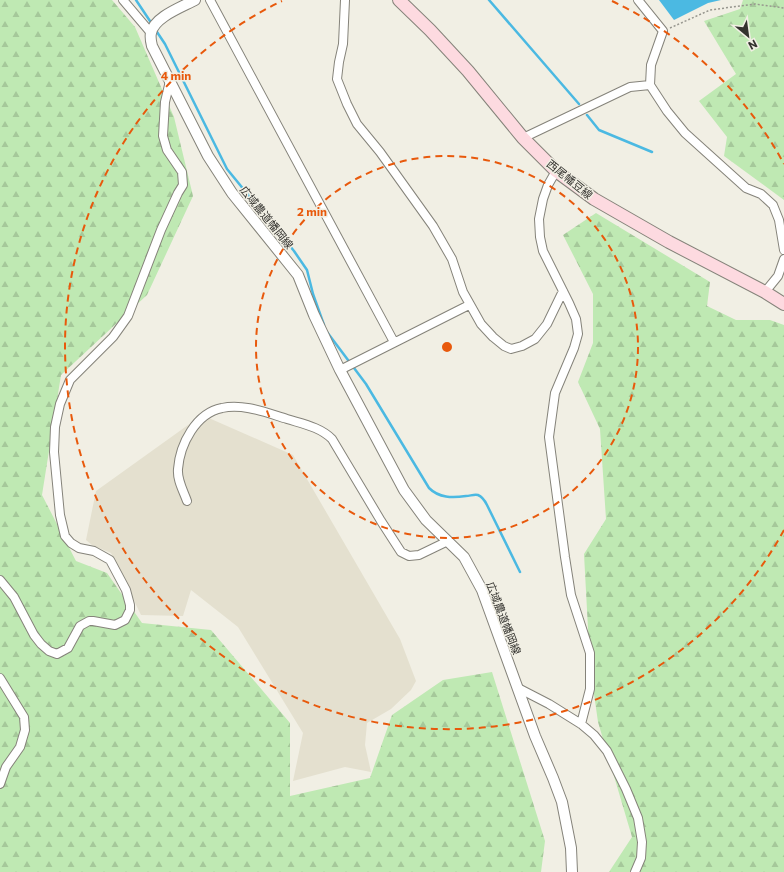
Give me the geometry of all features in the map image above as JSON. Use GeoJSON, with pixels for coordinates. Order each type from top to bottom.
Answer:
{"type":"FeatureCollection","features":[{"type":"Feature","properties":{"kind":"main road","name":"西尾幡豆線"},"geometry":{"type":"LineString","coordinates":[[399,0],[430,30],[468,71],[523,138],[556,171],[594,199],[669,242],[765,292],[784,304]]}},
{"type":"Feature","properties":{"kind":"street"},"geometry":{"type":"LineString","coordinates":[[123,0],[152,30],[168,14],[195,0]]}},
{"type":"Feature","properties":{"kind":"street"},"geometry":{"type":"LineString","coordinates":[[210,0],[394,342]]}},
{"type":"Feature","properties":{"kind":"street"},"geometry":{"type":"LineString","coordinates":[[345,0],[343,44],[338,62],[337,78],[346,104],[357,124],[380,152],[433,226],[452,259],[463,292],[481,324],[493,337],[511,349],[522,346],[535,338],[547,324],[563,291]]}},
{"type":"Feature","properties":{"kind":"street"},"geometry":{"type":"LineString","coordinates":[[638,0],[663,31],[651,65],[650,85],[667,111],[685,133],[746,188],[761,194],[773,205],[780,220],[784,250]]}},
{"type":"Feature","properties":{"kind":"street","name":"広域農道幡岡線"},"geometry":{"type":"LineString","coordinates":[[152,30],[152,46],[208,156],[232,194],[298,275],[314,315],[343,368],[404,490],[426,520],[464,557],[482,590],[562,802],[571,848],[572,872]]}},
{"type":"Feature","properties":{"kind":"street"},"geometry":{"type":"LineString","coordinates":[[0,580],[14,597],[34,635],[49,651],[57,654],[68,648],[80,626],[89,621],[115,625],[122,622],[128,616],[130,605],[126,590],[110,560],[94,551],[80,548],[71,543],[65,536],[60,515],[54,452],[55,427],[60,404],[70,380],[113,337],[128,316],[161,230],[183,185],[182,172],[167,150],[163,136],[165,102],[170,81]]}},
{"type":"Feature","properties":{"kind":"street"},"geometry":{"type":"LineString","coordinates":[[523,138],[630,87],[650,85]]}},
{"type":"Feature","properties":{"kind":"street"},"geometry":{"type":"LineString","coordinates":[[556,171],[548,185],[543,199],[539,219],[540,237],[543,251],[576,319],[578,334],[574,348],[555,393],[549,437],[571,595],[590,653],[590,689],[581,724]]}},
{"type":"Feature","properties":{"kind":"street"},"geometry":{"type":"LineString","coordinates":[[765,292],[778,276],[784,259]]}},
{"type":"Feature","properties":{"kind":"street"},"geometry":{"type":"LineString","coordinates":[[343,368],[470,305]]}},
{"type":"Feature","properties":{"kind":"street"},"geometry":{"type":"LineString","coordinates":[[187,500],[180,483],[178,469],[182,448],[202,418],[210,411],[223,408],[242,407],[307,425],[326,433],[332,438],[381,521],[402,552],[409,556],[419,556],[448,541]]}},
{"type":"Feature","properties":{"kind":"street"},"geometry":{"type":"LineString","coordinates":[[0,678],[24,717],[25,730],[20,747],[6,767],[0,784]]}},
{"type":"Feature","properties":{"kind":"street"},"geometry":{"type":"LineString","coordinates":[[518,688],[550,704],[581,724],[594,735],[607,751],[626,789],[638,818],[642,842],[641,858],[635,872]]}},
{"type":"Feature","properties":{"kind":"path"},"geometry":{"type":"LineString","coordinates":[[663,31],[710,10],[756,4],[784,8]]}},
{"type":"Feature","properties":{"kind":"shaded area"},"geometry":{"type":"Polygon","coordinates":[[[202,415],[293,455],[400,639],[416,681],[411,690],[391,709],[367,723],[365,745],[371,772],[345,767],[293,781],[303,733],[238,627],[191,590],[183,616],[141,615],[111,553],[92,545],[86,540],[96,491],[202,415]]]}},
{"type":"Feature","properties":{"kind":"green space"},"geometry":{"type":"Polygon","coordinates":[[[0,0],[112,0],[135,27],[174,117],[193,196],[147,295],[61,375],[42,495],[76,561],[107,573],[142,623],[211,630],[290,723],[290,796],[370,778],[392,715],[443,680],[492,672],[545,841],[541,872],[0,872],[0,0]]]}},
{"type":"Feature","properties":{"kind":"green space"},"geometry":{"type":"Polygon","coordinates":[[[743,0],[784,0],[784,200],[724,156],[727,137],[699,101],[736,74],[704,21],[740,9],[743,0]]]}},
{"type":"Feature","properties":{"kind":"green space"},"geometry":{"type":"Polygon","coordinates":[[[596,213],[710,282],[707,306],[736,320],[770,320],[784,325],[784,872],[609,872],[632,837],[598,722],[590,666],[584,554],[606,519],[600,429],[578,382],[593,343],[593,294],[563,235],[596,213]]]}},
{"type":"Feature","properties":{"kind":"water"},"geometry":{"type":"Polygon","coordinates":[[[659,0],[721,0],[708,3],[674,20],[659,0]]]}},
{"type":"Feature","properties":{"kind":"waterway"},"geometry":{"type":"LineString","coordinates":[[136,0],[152,24]]}},
{"type":"Feature","properties":{"kind":"waterway"},"geometry":{"type":"LineString","coordinates":[[489,0],[579,104]]}},
{"type":"Feature","properties":{"kind":"waterway"},"geometry":{"type":"LineString","coordinates":[[155,29],[165,44],[227,169],[294,251],[307,270],[313,294],[324,325]]}},
{"type":"Feature","properties":{"kind":"waterway"},"geometry":{"type":"LineString","coordinates":[[587,115],[599,130],[652,152]]}},
{"type":"Feature","properties":{"kind":"waterway"},"geometry":{"type":"LineString","coordinates":[[327,332],[366,384],[429,488],[437,494],[446,496],[456,497],[476,495],[483,498],[520,572]]}}]}
